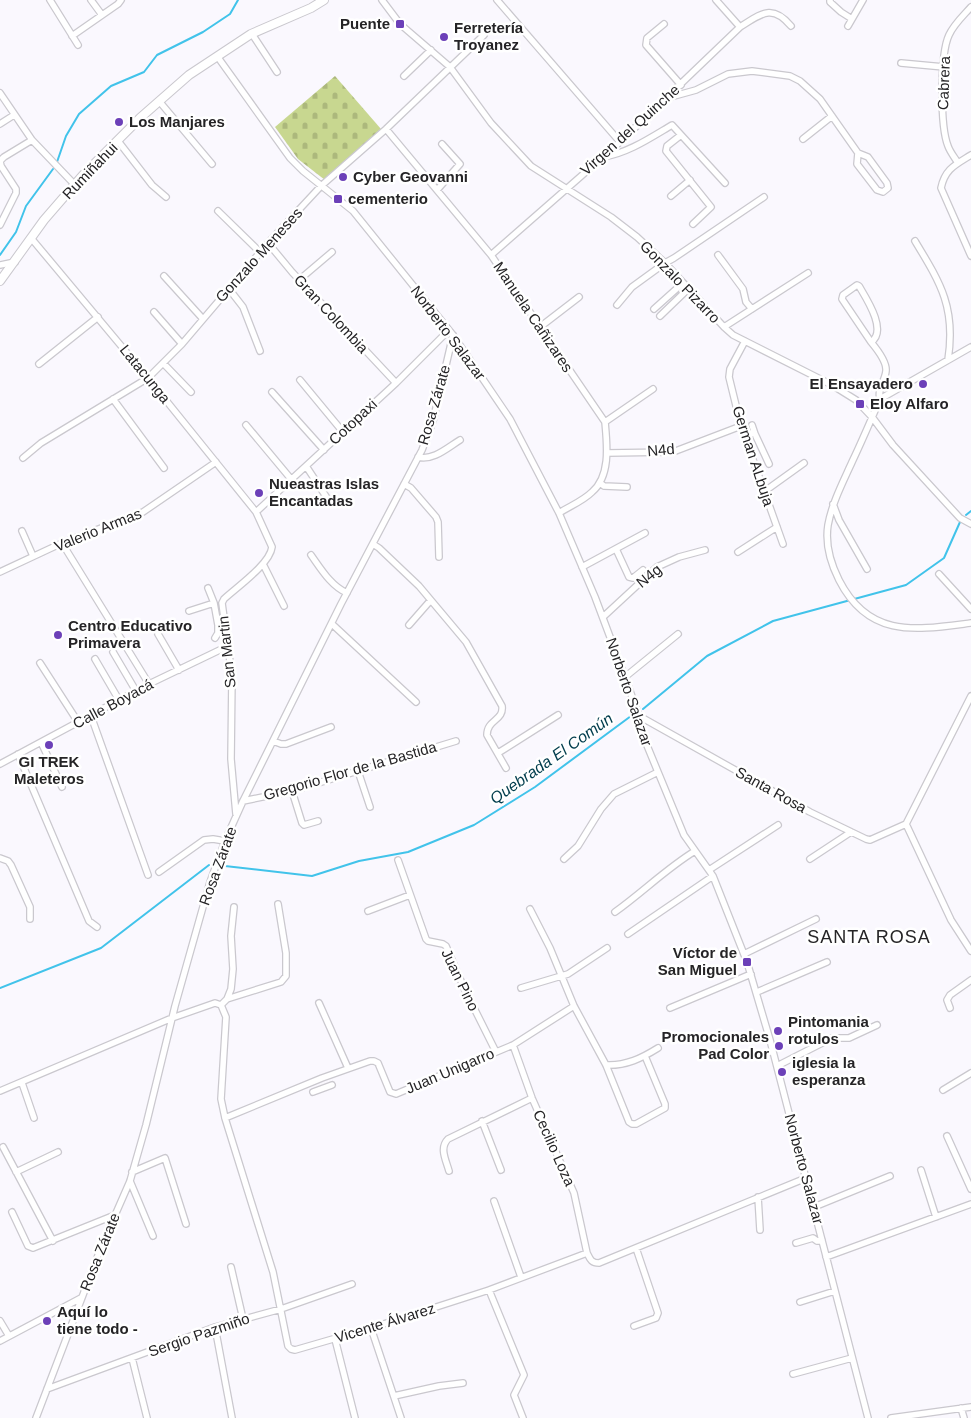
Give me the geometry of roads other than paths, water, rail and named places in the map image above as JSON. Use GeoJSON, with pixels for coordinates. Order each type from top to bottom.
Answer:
{"type":"FeatureCollection","features":[{"type":"Feature","properties":{"kind":"street"},"geometry":{"type":"LineString","coordinates":[[50,0],[78,44]]}},
{"type":"Feature","properties":{"kind":"street"},"geometry":{"type":"LineString","coordinates":[[91,0],[102,16]]}},
{"type":"Feature","properties":{"kind":"street"},"geometry":{"type":"LineString","coordinates":[[72,36],[102,16],[121,0]]}},
{"type":"Feature","properties":{"kind":"street","name":"Rumiñahui"},"geometry":{"type":"LineString","coordinates":[[0,281],[74,184],[188,75],[252,34],[311,8],[324,0]]}},
{"type":"Feature","properties":{"kind":"street","name":"Gonzalo Pizarro"},"geometry":{"type":"LineString","coordinates":[[382,0],[400,24],[450,67],[491,123],[531,166],[611,217],[637,237],[665,263],[724,327],[745,341],[856,400],[872,417],[893,445],[960,518],[971,524]]}},
{"type":"Feature","properties":{"kind":"street"},"geometry":{"type":"LineString","coordinates":[[497,0],[620,142]]}},
{"type":"Feature","properties":{"kind":"street"},"geometry":{"type":"LineString","coordinates":[[716,0],[740,27]]}},
{"type":"Feature","properties":{"kind":"street"},"geometry":{"type":"LineString","coordinates":[[830,0],[841,12],[852,19]]}},
{"type":"Feature","properties":{"kind":"street"},"geometry":{"type":"LineString","coordinates":[[848,26],[863,0]]}},
{"type":"Feature","properties":{"kind":"street","name":"Cabrera"},"geometry":{"type":"LineString","coordinates":[[958,163],[948,147],[943,123],[944,67],[949,34],[971,7]]}},
{"type":"Feature","properties":{"kind":"street","name":"Virgen del Quinche"},"geometry":{"type":"LineString","coordinates":[[491,255],[620,142],[740,27],[766,12],[781,16],[791,26]]}},
{"type":"Feature","properties":{"kind":"street"},"geometry":{"type":"LineString","coordinates":[[664,24],[647,38],[646,45],[681,85]]}},
{"type":"Feature","properties":{"kind":"street"},"geometry":{"type":"LineString","coordinates":[[252,34],[277,72]]}},
{"type":"Feature","properties":{"kind":"street","name":"Gonzalo Meneses"},"geometry":{"type":"LineString","coordinates":[[23,458],[41,444],[148,378],[182,344],[260,252],[321,186],[386,129],[484,36]]}},
{"type":"Feature","properties":{"kind":"street"},"geometry":{"type":"LineString","coordinates":[[404,76],[431,50]]}},
{"type":"Feature","properties":{"kind":"street","name":"Norberto Salazar"},"geometry":{"type":"LineString","coordinates":[[217,56],[290,158],[353,211],[451,333],[510,419],[559,513],[602,617],[639,716],[646,743],[684,835],[713,876],[751,974],[777,1066],[868,1418]]}},
{"type":"Feature","properties":{"kind":"street"},"geometry":{"type":"LineString","coordinates":[[901,63],[944,67]]}},
{"type":"Feature","properties":{"kind":"street"},"geometry":{"type":"LineString","coordinates":[[666,98],[696,90],[728,74],[752,71],[774,72],[790,76],[800,80],[820,100],[858,153],[868,157],[887,183],[888,188],[883,192],[877,190],[857,164],[858,153]]}},
{"type":"Feature","properties":{"kind":"street"},"geometry":{"type":"LineString","coordinates":[[0,93],[32,140],[74,184]]}},
{"type":"Feature","properties":{"kind":"street"},"geometry":{"type":"LineString","coordinates":[[159,101],[212,164]]}},
{"type":"Feature","properties":{"kind":"street"},"geometry":{"type":"LineString","coordinates":[[0,124],[14,115]]}},
{"type":"Feature","properties":{"kind":"street"},"geometry":{"type":"LineString","coordinates":[[803,139],[832,116]]}},
{"type":"Feature","properties":{"kind":"street"},"geometry":{"type":"LineString","coordinates":[[601,158],[632,148],[672,125],[725,183]]}},
{"type":"Feature","properties":{"kind":"street","name":"Manuela Cañizares"},"geometry":{"type":"LineString","coordinates":[[386,129],[491,255],[605,422]]}},
{"type":"Feature","properties":{"kind":"street"},"geometry":{"type":"LineString","coordinates":[[681,134],[667,146],[666,152],[712,207],[693,224]]}},
{"type":"Feature","properties":{"kind":"street"},"geometry":{"type":"LineString","coordinates":[[0,225],[16,189],[0,162],[4,157],[32,140]]}},
{"type":"Feature","properties":{"kind":"street"},"geometry":{"type":"LineString","coordinates":[[118,142],[149,181],[166,197]]}},
{"type":"Feature","properties":{"kind":"street"},"geometry":{"type":"LineString","coordinates":[[437,190],[460,164],[442,144]]}},
{"type":"Feature","properties":{"kind":"street"},"geometry":{"type":"LineString","coordinates":[[971,155],[949,170],[941,188],[971,256]]}},
{"type":"Feature","properties":{"kind":"street"},"geometry":{"type":"LineString","coordinates":[[671,196],[690,180]]}},
{"type":"Feature","properties":{"kind":"street"},"geometry":{"type":"LineString","coordinates":[[617,305],[632,287],[764,197]]}},
{"type":"Feature","properties":{"kind":"street"},"geometry":{"type":"LineString","coordinates":[[218,212],[260,252]]}},
{"type":"Feature","properties":{"kind":"street","name":"Latacunga"},"geometry":{"type":"LineString","coordinates":[[31,238],[98,317],[256,512]]}},
{"type":"Feature","properties":{"kind":"street"},"geometry":{"type":"LineString","coordinates":[[915,241],[936,276],[945,296],[950,346],[948,360]]}},
{"type":"Feature","properties":{"kind":"street","name":"Gran Colombia"},"geometry":{"type":"LineString","coordinates":[[268,243],[299,280],[396,383]]}},
{"type":"Feature","properties":{"kind":"street"},"geometry":{"type":"LineString","coordinates":[[299,280],[332,252]]}},
{"type":"Feature","properties":{"kind":"street"},"geometry":{"type":"LineString","coordinates":[[718,255],[743,289],[746,302],[752,310]]}},
{"type":"Feature","properties":{"kind":"street"},"geometry":{"type":"LineString","coordinates":[[0,265],[15,262]]}},
{"type":"Feature","properties":{"kind":"street"},"geometry":{"type":"LineString","coordinates":[[724,327],[808,273]]}},
{"type":"Feature","properties":{"kind":"street"},"geometry":{"type":"LineString","coordinates":[[164,276],[203,319]]}},
{"type":"Feature","properties":{"kind":"street"},"geometry":{"type":"LineString","coordinates":[[654,309],[683,283]]}},
{"type":"Feature","properties":{"kind":"street"},"geometry":{"type":"LineString","coordinates":[[871,342],[876,335],[877,325],[873,311],[860,286],[857,285],[842,297],[885,364],[886,370],[880,391],[880,399],[834,504],[828,528],[829,552],[836,575],[854,604],[875,619],[897,627],[912,630],[971,623]]}},
{"type":"Feature","properties":{"kind":"street"},"geometry":{"type":"LineString","coordinates":[[229,289],[243,307],[260,351]]}},
{"type":"Feature","properties":{"kind":"street"},"geometry":{"type":"LineString","coordinates":[[660,316],[688,289]]}},
{"type":"Feature","properties":{"kind":"street"},"geometry":{"type":"LineString","coordinates":[[540,327],[579,297]]}},
{"type":"Feature","properties":{"kind":"street"},"geometry":{"type":"LineString","coordinates":[[154,312],[182,344]]}},
{"type":"Feature","properties":{"kind":"street"},"geometry":{"type":"LineString","coordinates":[[39,364],[98,317]]}},
{"type":"Feature","properties":{"kind":"street","name":"Cotopaxi"},"geometry":{"type":"LineString","coordinates":[[256,512],[451,333]]}},
{"type":"Feature","properties":{"kind":"street","name":"Rosa Zárate"},"geometry":{"type":"LineString","coordinates":[[36,1418],[81,1298],[130,1181],[146,1126],[172,1018],[210,882],[225,842],[243,801],[347,593],[418,457],[433,421],[451,333]]}},
{"type":"Feature","properties":{"kind":"street","name":"German ALbuja"},"geometry":{"type":"LineString","coordinates":[[745,341],[730,369],[729,377],[741,426],[783,544]]}},
{"type":"Feature","properties":{"kind":"street"},"geometry":{"type":"LineString","coordinates":[[880,399],[971,347]]}},
{"type":"Feature","properties":{"kind":"street"},"geometry":{"type":"LineString","coordinates":[[163,363],[191,392]]}},
{"type":"Feature","properties":{"kind":"street"},"geometry":{"type":"LineString","coordinates":[[300,380],[343,432]]}},
{"type":"Feature","properties":{"kind":"street"},"geometry":{"type":"LineString","coordinates":[[559,513],[593,492],[600,483],[604,473],[606,453],[605,422],[653,389]]}},
{"type":"Feature","properties":{"kind":"street"},"geometry":{"type":"LineString","coordinates":[[272,392],[324,450]]}},
{"type":"Feature","properties":{"kind":"street"},"geometry":{"type":"LineString","coordinates":[[112,399],[164,468]]}},
{"type":"Feature","properties":{"kind":"street"},"geometry":{"type":"LineString","coordinates":[[246,424],[292,479]]}},
{"type":"Feature","properties":{"kind":"street"},"geometry":{"type":"LineString","coordinates":[[752,425],[769,464]]}},
{"type":"Feature","properties":{"kind":"street","name":"N4d"},"geometry":{"type":"LineString","coordinates":[[606,453],[673,452],[741,426]]}},
{"type":"Feature","properties":{"kind":"street"},"geometry":{"type":"LineString","coordinates":[[743,432],[755,434]]}},
{"type":"Feature","properties":{"kind":"street"},"geometry":{"type":"LineString","coordinates":[[418,457],[432,457],[460,440]]}},
{"type":"Feature","properties":{"kind":"street","name":"Valerio Armas"},"geometry":{"type":"LineString","coordinates":[[0,572],[62,543],[143,512],[216,462]]}},
{"type":"Feature","properties":{"kind":"street"},"geometry":{"type":"LineString","coordinates":[[765,491],[804,463]]}},
{"type":"Feature","properties":{"kind":"street"},"geometry":{"type":"LineString","coordinates":[[306,466],[327,498]]}},
{"type":"Feature","properties":{"kind":"street"},"geometry":{"type":"LineString","coordinates":[[600,483],[604,486],[627,487]]}},
{"type":"Feature","properties":{"kind":"street"},"geometry":{"type":"LineString","coordinates":[[404,484],[411,488],[436,517],[438,522],[439,557]]}},
{"type":"Feature","properties":{"kind":"street"},"geometry":{"type":"LineString","coordinates":[[834,504],[839,520],[867,569]]}},
{"type":"Feature","properties":{"kind":"street"},"geometry":{"type":"LineString","coordinates":[[256,512],[272,547],[269,556],[263,564],[284,606]]}},
{"type":"Feature","properties":{"kind":"street"},"geometry":{"type":"LineString","coordinates":[[738,552],[777,527]]}},
{"type":"Feature","properties":{"kind":"street"},"geometry":{"type":"LineString","coordinates":[[22,531],[33,556]]}},
{"type":"Feature","properties":{"kind":"street"},"geometry":{"type":"LineString","coordinates":[[582,567],[645,533]]}},
{"type":"Feature","properties":{"kind":"street"},"geometry":{"type":"LineString","coordinates":[[62,543],[149,684]]}},
{"type":"Feature","properties":{"kind":"street"},"geometry":{"type":"LineString","coordinates":[[373,544],[419,586],[466,642],[502,706],[500,716],[491,722],[487,734],[506,768]]}},
{"type":"Feature","properties":{"kind":"street"},"geometry":{"type":"LineString","coordinates":[[616,548],[629,577],[633,578],[643,570]]}},
{"type":"Feature","properties":{"kind":"street","name":"N4g"},"geometry":{"type":"LineString","coordinates":[[602,617],[657,567],[679,557],[705,550]]}},
{"type":"Feature","properties":{"kind":"street"},"geometry":{"type":"LineString","coordinates":[[311,555],[334,584],[340,590],[347,593]]}},
{"type":"Feature","properties":{"kind":"street","name":"San Martin"},"geometry":{"type":"LineString","coordinates":[[236,816],[231,759],[232,676],[222,606],[224,599],[263,564]]}},
{"type":"Feature","properties":{"kind":"street"},"geometry":{"type":"LineString","coordinates":[[939,574],[971,609]]}},
{"type":"Feature","properties":{"kind":"street"},"geometry":{"type":"LineString","coordinates":[[208,588],[214,603],[218,625],[218,634],[215,638]]}},
{"type":"Feature","properties":{"kind":"street"},"geometry":{"type":"LineString","coordinates":[[409,625],[430,601]]}},
{"type":"Feature","properties":{"kind":"street"},"geometry":{"type":"LineString","coordinates":[[189,611],[214,603]]}},
{"type":"Feature","properties":{"kind":"street"},"geometry":{"type":"LineString","coordinates":[[332,624],[416,702]]}},
{"type":"Feature","properties":{"kind":"street"},"geometry":{"type":"LineString","coordinates":[[218,625],[225,625]]}},
{"type":"Feature","properties":{"kind":"street"},"geometry":{"type":"LineString","coordinates":[[158,634],[179,670]]}},
{"type":"Feature","properties":{"kind":"street"},"geometry":{"type":"LineString","coordinates":[[625,677],[678,634]]}},
{"type":"Feature","properties":{"kind":"street","name":"Calle Boyacá"},"geometry":{"type":"LineString","coordinates":[[0,764],[149,684],[228,646]]}},
{"type":"Feature","properties":{"kind":"street"},"geometry":{"type":"LineString","coordinates":[[113,652],[136,691]]}},
{"type":"Feature","properties":{"kind":"street"},"geometry":{"type":"LineString","coordinates":[[95,660],[119,700]]}},
{"type":"Feature","properties":{"kind":"street"},"geometry":{"type":"LineString","coordinates":[[40,663],[78,722]]}},
{"type":"Feature","properties":{"kind":"street"},"geometry":{"type":"LineString","coordinates":[[971,696],[906,824],[951,920],[971,951]]}},
{"type":"Feature","properties":{"kind":"street"},"geometry":{"type":"LineString","coordinates":[[498,753],[558,715]]}},
{"type":"Feature","properties":{"kind":"street"},"geometry":{"type":"LineString","coordinates":[[92,716],[148,874]]}},
{"type":"Feature","properties":{"kind":"street","name":"Santa Rosa"},"geometry":{"type":"LineString","coordinates":[[639,716],[810,812],[870,840],[906,824]]}},
{"type":"Feature","properties":{"kind":"street"},"geometry":{"type":"LineString","coordinates":[[273,741],[286,744],[332,727]]}},
{"type":"Feature","properties":{"kind":"street","name":"Gregorio Flor de la Bastida"},"geometry":{"type":"LineString","coordinates":[[243,801],[292,791],[456,741]]}},
{"type":"Feature","properties":{"kind":"street"},"geometry":{"type":"LineString","coordinates":[[41,742],[62,787]]}},
{"type":"Feature","properties":{"kind":"street"},"geometry":{"type":"LineString","coordinates":[[18,754],[89,921],[97,927]]}},
{"type":"Feature","properties":{"kind":"street"},"geometry":{"type":"LineString","coordinates":[[358,771],[370,807]]}},
{"type":"Feature","properties":{"kind":"street"},"geometry":{"type":"LineString","coordinates":[[564,859],[578,846],[601,809],[614,794],[658,772]]}},
{"type":"Feature","properties":{"kind":"street"},"geometry":{"type":"LineString","coordinates":[[292,791],[302,823],[318,821]]}},
{"type":"Feature","properties":{"kind":"street"},"geometry":{"type":"LineString","coordinates":[[709,870],[778,825]]}},
{"type":"Feature","properties":{"kind":"street"},"geometry":{"type":"LineString","coordinates":[[810,858],[851,832]]}},
{"type":"Feature","properties":{"kind":"street"},"geometry":{"type":"LineString","coordinates":[[159,872],[204,840],[213,839],[225,842]]}},
{"type":"Feature","properties":{"kind":"street"},"geometry":{"type":"LineString","coordinates":[[616,912],[664,872],[695,851]]}},
{"type":"Feature","properties":{"kind":"street"},"geometry":{"type":"LineString","coordinates":[[0,858],[8,861],[11,865],[29,905],[30,918]]}},
{"type":"Feature","properties":{"kind":"street","name":"Juan Pino"},"geometry":{"type":"LineString","coordinates":[[398,860],[426,939],[446,946],[464,988],[496,1052]]}},
{"type":"Feature","properties":{"kind":"street"},"geometry":{"type":"LineString","coordinates":[[628,934],[713,876]]}},
{"type":"Feature","properties":{"kind":"street"},"geometry":{"type":"LineString","coordinates":[[368,911],[410,895]]}},
{"type":"Feature","properties":{"kind":"street"},"geometry":{"type":"LineString","coordinates":[[0,1091],[172,1018],[281,982],[286,976],[286,953],[278,904]]}},
{"type":"Feature","properties":{"kind":"street"},"geometry":{"type":"LineString","coordinates":[[227,999],[231,989],[233,969],[230,936],[234,907]]}},
{"type":"Feature","properties":{"kind":"street"},"geometry":{"type":"LineString","coordinates":[[530,909],[574,1006],[606,1065],[629,1122],[632,1124],[636,1124],[665,1108],[645,1056]]}},
{"type":"Feature","properties":{"kind":"street"},"geometry":{"type":"LineString","coordinates":[[744,954],[816,919]]}},
{"type":"Feature","properties":{"kind":"street"},"geometry":{"type":"LineString","coordinates":[[965,941],[971,938]]}},
{"type":"Feature","properties":{"kind":"street"},"geometry":{"type":"LineString","coordinates":[[521,988],[562,976],[607,948]]}},
{"type":"Feature","properties":{"kind":"street"},"geometry":{"type":"LineString","coordinates":[[757,992],[827,962]]}},
{"type":"Feature","properties":{"kind":"street"},"geometry":{"type":"LineString","coordinates":[[670,1008],[751,974]]}},
{"type":"Feature","properties":{"kind":"street"},"geometry":{"type":"LineString","coordinates":[[950,1008],[947,1000],[971,980]]}},
{"type":"Feature","properties":{"kind":"street"},"geometry":{"type":"LineString","coordinates":[[320,1002],[348,1068]]}},
{"type":"Feature","properties":{"kind":"street","name":"Vicente Álvarez"},"geometry":{"type":"LineString","coordinates":[[218,1004],[224,1009],[226,1017],[221,1098],[225,1118],[264,1239],[288,1346],[291,1349],[295,1350],[335,1339],[489,1290],[587,1253]]}},
{"type":"Feature","properties":{"kind":"street","name":"Juan Unigarro"},"geometry":{"type":"LineString","coordinates":[[225,1118],[348,1068],[374,1061],[378,1063],[390,1092],[396,1094],[513,1044],[574,1006]]}},
{"type":"Feature","properties":{"kind":"street"},"geometry":{"type":"LineString","coordinates":[[777,1066],[832,1038],[849,1038],[877,1025]]}},
{"type":"Feature","properties":{"kind":"street","name":"Cecilio Loza"},"geometry":{"type":"LineString","coordinates":[[513,1044],[532,1098],[574,1193],[587,1253]]}},
{"type":"Feature","properties":{"kind":"street"},"geometry":{"type":"LineString","coordinates":[[606,1065],[621,1066],[645,1056],[658,1048]]}},
{"type":"Feature","properties":{"kind":"street"},"geometry":{"type":"LineString","coordinates":[[942,1090],[971,1073]]}},
{"type":"Feature","properties":{"kind":"street"},"geometry":{"type":"LineString","coordinates":[[322,1078],[325,1087]]}},
{"type":"Feature","properties":{"kind":"street"},"geometry":{"type":"LineString","coordinates":[[22,1083],[34,1118]]}},
{"type":"Feature","properties":{"kind":"street"},"geometry":{"type":"LineString","coordinates":[[313,1092],[332,1085]]}},
{"type":"Feature","properties":{"kind":"street"},"geometry":{"type":"LineString","coordinates":[[449,1171],[442,1149],[444,1143],[454,1135],[532,1098]]}},
{"type":"Feature","properties":{"kind":"street"},"geometry":{"type":"LineString","coordinates":[[482,1121],[500,1170]]}},
{"type":"Feature","properties":{"kind":"street"},"geometry":{"type":"LineString","coordinates":[[947,1136],[971,1189]]}},
{"type":"Feature","properties":{"kind":"street"},"geometry":{"type":"LineString","coordinates":[[3,1146],[53,1240]]}},
{"type":"Feature","properties":{"kind":"street"},"geometry":{"type":"LineString","coordinates":[[16,1172],[58,1152]]}},
{"type":"Feature","properties":{"kind":"street"},"geometry":{"type":"LineString","coordinates":[[132,1172],[165,1158],[186,1224]]}},
{"type":"Feature","properties":{"kind":"street"},"geometry":{"type":"LineString","coordinates":[[921,1170],[936,1217]]}},
{"type":"Feature","properties":{"kind":"street"},"geometry":{"type":"LineString","coordinates":[[814,1207],[890,1176]]}},
{"type":"Feature","properties":{"kind":"street"},"geometry":{"type":"LineString","coordinates":[[587,1253],[591,1261],[599,1263],[806,1178]]}},
{"type":"Feature","properties":{"kind":"street"},"geometry":{"type":"LineString","coordinates":[[130,1181],[153,1236]]}},
{"type":"Feature","properties":{"kind":"street"},"geometry":{"type":"LineString","coordinates":[[758,1198],[760,1230]]}},
{"type":"Feature","properties":{"kind":"street"},"geometry":{"type":"LineString","coordinates":[[494,1201],[521,1277]]}},
{"type":"Feature","properties":{"kind":"street"},"geometry":{"type":"LineString","coordinates":[[826,1257],[971,1204]]}},
{"type":"Feature","properties":{"kind":"street"},"geometry":{"type":"LineString","coordinates":[[12,1212],[30,1247],[53,1240],[115,1215]]}},
{"type":"Feature","properties":{"kind":"street"},"geometry":{"type":"LineString","coordinates":[[796,1243],[813,1238],[817,1241],[822,1240]]}},
{"type":"Feature","properties":{"kind":"street"},"geometry":{"type":"LineString","coordinates":[[634,1326],[656,1318],[658,1314],[636,1248]]}},
{"type":"Feature","properties":{"kind":"street"},"geometry":{"type":"LineString","coordinates":[[231,1267],[243,1319]]}},
{"type":"Feature","properties":{"kind":"street","name":"Sergio Pazmiño"},"geometry":{"type":"LineString","coordinates":[[47,1389],[215,1328],[281,1309],[352,1284]]}},
{"type":"Feature","properties":{"kind":"street"},"geometry":{"type":"LineString","coordinates":[[489,1290],[524,1375],[514,1395],[523,1418]]}},
{"type":"Feature","properties":{"kind":"street"},"geometry":{"type":"LineString","coordinates":[[800,1302],[835,1292]]}},
{"type":"Feature","properties":{"kind":"street"},"geometry":{"type":"LineString","coordinates":[[0,1341],[81,1298]]}},
{"type":"Feature","properties":{"kind":"street"},"geometry":{"type":"LineString","coordinates":[[0,1321],[9,1336]]}},
{"type":"Feature","properties":{"kind":"street"},"geometry":{"type":"LineString","coordinates":[[215,1328],[232,1418]]}},
{"type":"Feature","properties":{"kind":"street"},"geometry":{"type":"LineString","coordinates":[[371,1328],[401,1418]]}},
{"type":"Feature","properties":{"kind":"street"},"geometry":{"type":"LineString","coordinates":[[335,1339],[355,1418]]}},
{"type":"Feature","properties":{"kind":"street"},"geometry":{"type":"LineString","coordinates":[[132,1358],[147,1418]]}},
{"type":"Feature","properties":{"kind":"street"},"geometry":{"type":"LineString","coordinates":[[793,1374],[852,1358]]}},
{"type":"Feature","properties":{"kind":"street"},"geometry":{"type":"LineString","coordinates":[[394,1396],[438,1386],[463,1383]]}},
{"type":"Feature","properties":{"kind":"street"},"geometry":{"type":"LineString","coordinates":[[891,1418],[971,1407]]}},
{"type":"Feature","properties":{"kind":"street"},"geometry":{"type":"LineString","coordinates":[[961,1408],[964,1418]]}},
{"type":"Feature","properties":{"kind":"waterway"},"geometry":{"type":"LineString","coordinates":[[57,162],[66,136],[79,114],[111,86],[144,72],[157,55],[203,32],[230,14],[238,0]]}},
{"type":"Feature","properties":{"kind":"waterway"},"geometry":{"type":"LineString","coordinates":[[0,255],[16,232],[26,206],[53,169]]}},
{"type":"Feature","properties":{"kind":"waterway","name":"Quebrada El Común"},"geometry":{"type":"LineString","coordinates":[[966,515],[971,511]]}},
{"type":"Feature","properties":{"kind":"waterway","name":"Quebrada El Común"},"geometry":{"type":"LineString","coordinates":[[643,709],[707,656],[773,621],[906,585],[944,558],[960,522]]}},
{"type":"Feature","properties":{"kind":"waterway","name":"Quebrada El Común"},"geometry":{"type":"LineString","coordinates":[[225,866],[312,876],[359,861],[408,852],[474,825],[535,787],[631,716]]}},
{"type":"Feature","properties":{"kind":"waterway","name":"Quebrada El Común"},"geometry":{"type":"LineString","coordinates":[[0,988],[101,948],[209,865]]}},
{"type":"Feature","properties":{"kind":"place","name":"Puente"},"geometry":{"type":"Point","coordinates":[400,24]}},
{"type":"Feature","properties":{"kind":"place","name":"Ferretería Troyanez"},"geometry":{"type":"Point","coordinates":[444,37]}},
{"type":"Feature","properties":{"kind":"place","name":"Los Manjares"},"geometry":{"type":"Point","coordinates":[119,122]}},
{"type":"Feature","properties":{"kind":"place","name":"Cyber Geovanni"},"geometry":{"type":"Point","coordinates":[343,177]}},
{"type":"Feature","properties":{"kind":"place","name":"cementerio"},"geometry":{"type":"Point","coordinates":[338,199]}},
{"type":"Feature","properties":{"kind":"place","name":"El Ensayadero"},"geometry":{"type":"Point","coordinates":[923,384]}},
{"type":"Feature","properties":{"kind":"place","name":"Eloy Alfaro"},"geometry":{"type":"Point","coordinates":[860,404]}},
{"type":"Feature","properties":{"kind":"place","name":"Nueastras Islas Encantadas"},"geometry":{"type":"Point","coordinates":[259,493]}},
{"type":"Feature","properties":{"kind":"place","name":"Centro Educativo Primavera"},"geometry":{"type":"Point","coordinates":[58,635]}},
{"type":"Feature","properties":{"kind":"place","name":"GI TREK Maleteros"},"geometry":{"type":"Point","coordinates":[49,745]}},
{"type":"Feature","properties":{"kind":"place","name":"Víctor de San Miguel"},"geometry":{"type":"Point","coordinates":[747,962]}},
{"type":"Feature","properties":{"kind":"place","name":"Pintomania rotulos"},"geometry":{"type":"Point","coordinates":[778,1031]}},
{"type":"Feature","properties":{"kind":"place","name":"Promocionales Pad Color"},"geometry":{"type":"Point","coordinates":[779,1046]}},
{"type":"Feature","properties":{"kind":"place","name":"iglesia la esperanza"},"geometry":{"type":"Point","coordinates":[782,1072]}},
{"type":"Feature","properties":{"kind":"place","name":"Aquí lo tiene todo -"},"geometry":{"type":"Point","coordinates":[47,1321]}},
{"type":"Feature","properties":{"kind":"district","name":"SANTA ROSA"},"geometry":{"type":"Point","coordinates":[869,937]}}]}
